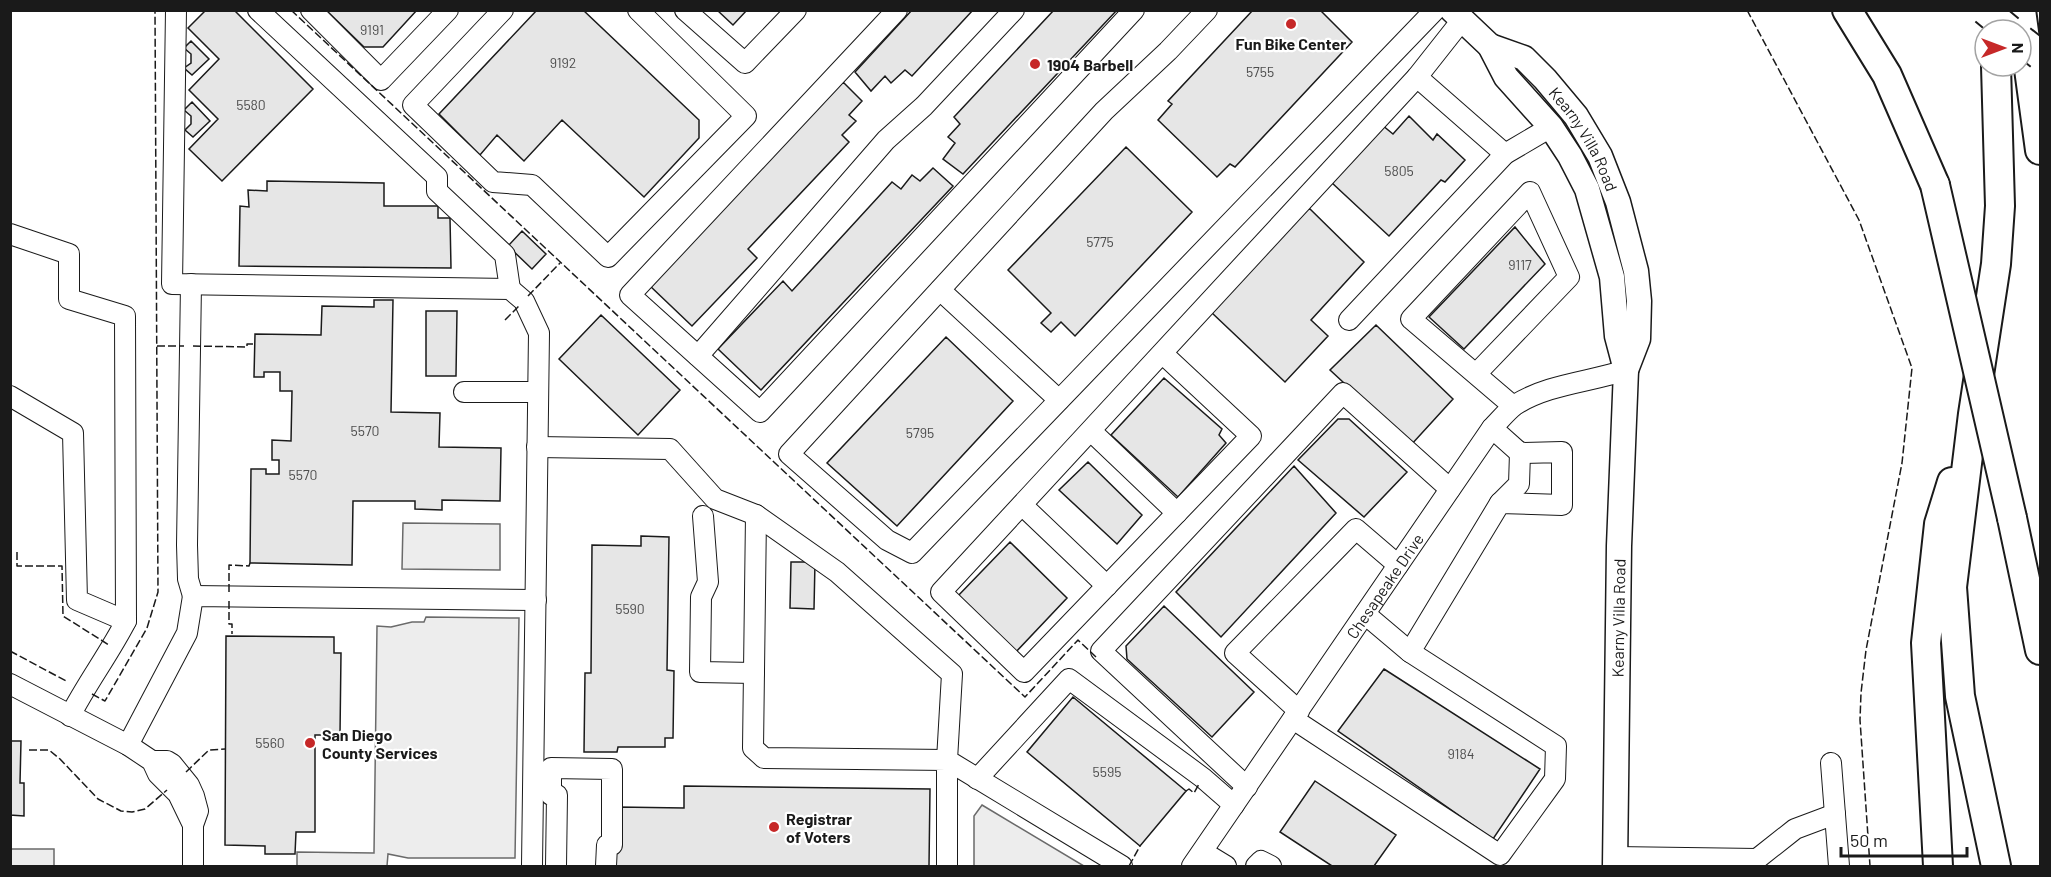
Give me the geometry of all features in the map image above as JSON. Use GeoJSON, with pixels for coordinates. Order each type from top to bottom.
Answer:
{"type":"FeatureCollection","features":[{"type":"Feature","properties":{"kind":"highway"},"geometry":{"type":"LineString","coordinates":[[1847,10],[1887,75],[1935,185],[2040,650]]}},
{"type":"Feature","properties":{"kind":"highway"},"geometry":{"type":"LineString","coordinates":[[2021,10],[2040,150]]}},
{"type":"Feature","properties":{"kind":"highway"},"geometry":{"type":"LineString","coordinates":[[1996,867],[1960,696],[1952,587],[1973,414],[1996,264],[2000,206],[1997,78]]}},
{"type":"Feature","properties":{"kind":"highway"},"geometry":{"type":"LineString","coordinates":[[1938,867],[1926,643],[1939,524],[1973,414]]}},
{"type":"Feature","properties":{"kind":"main road","name":"Kearny Villa Road"},"geometry":{"type":"LineString","coordinates":[[1457,15],[1490,46],[1506,78],[1551,127],[1570,156],[1587,189],[1612,277],[1617,336],[1626,370],[1619,546],[1615,862]]}},
{"type":"Feature","properties":{"kind":"main road","name":"Kearny Villa Road"},"geometry":{"type":"LineString","coordinates":[[1490,46],[1524,58],[1576,116],[1600,156],[1618,202],[1636,271],[1639,301],[1638,339],[1626,370]]}},
{"type":"Feature","properties":{"kind":"street"},"geometry":{"type":"LineString","coordinates":[[176,10],[172,284],[510,289],[524,301],[539,333],[532,867]]}},
{"type":"Feature","properties":{"kind":"street"},"geometry":{"type":"LineString","coordinates":[[258,10],[437,177],[437,191],[505,255],[510,289]]}},
{"type":"Feature","properties":{"kind":"street"},"geometry":{"type":"LineString","coordinates":[[311,10],[381,80],[448,10]]}},
{"type":"Feature","properties":{"kind":"street"},"geometry":{"type":"LineString","coordinates":[[503,10],[413,105],[493,182],[532,185],[608,257],[746,116],[638,10]]}},
{"type":"Feature","properties":{"kind":"street"},"geometry":{"type":"LineString","coordinates":[[685,10],[745,63],[796,10]]}},
{"type":"Feature","properties":{"kind":"street"},"geometry":{"type":"LineString","coordinates":[[897,10],[630,295],[759,412],[1134,10]]}},
{"type":"Feature","properties":{"kind":"street"},"geometry":{"type":"LineString","coordinates":[[698,356],[886,140],[924,106],[1014,10]]}},
{"type":"Feature","properties":{"kind":"street"},"geometry":{"type":"LineString","coordinates":[[1207,10],[1168,51],[1104,111],[789,454],[886,540],[912,553],[1435,10]]}},
{"type":"Feature","properties":{"kind":"street"},"geometry":{"type":"LineString","coordinates":[[1162,353],[1251,436],[1024,672],[941,592],[1417,77],[1457,15]]}},
{"type":"Feature","properties":{"kind":"street"},"geometry":{"type":"LineString","coordinates":[[1417,77],[1505,154]]}},
{"type":"Feature","properties":{"kind":"street"},"geometry":{"type":"LineString","coordinates":[[1349,320],[1505,154],[1551,127]]}},
{"type":"Feature","properties":{"kind":"street"},"geometry":{"type":"LineString","coordinates":[[1476,374],[1569,277],[1530,192],[1411,319],[1513,406]]}},
{"type":"Feature","properties":{"kind":"street"},"geometry":{"type":"LineString","coordinates":[[10,234],[69,254],[69,299],[125,316],[126,621],[113,647],[81,693],[70,716]]}},
{"type":"Feature","properties":{"kind":"street"},"geometry":{"type":"LineString","coordinates":[[128,745],[187,633],[193,597],[188,579],[187,545],[191,284]]}},
{"type":"Feature","properties":{"kind":"street"},"geometry":{"type":"LineString","coordinates":[[940,290],[1059,400]]}},
{"type":"Feature","properties":{"kind":"street","name":"Chesapeake Drive"},"geometry":{"type":"LineString","coordinates":[[1197,859],[1492,428],[1513,406],[1540,392],[1626,370]]}},
{"type":"Feature","properties":{"kind":"street"},"geometry":{"type":"LineString","coordinates":[[464,392],[538,392]]}},
{"type":"Feature","properties":{"kind":"street"},"geometry":{"type":"LineString","coordinates":[[1247,787],[1101,651],[1343,393],[1450,489]]}},
{"type":"Feature","properties":{"kind":"street"},"geometry":{"type":"LineString","coordinates":[[10,396],[73,432],[77,600],[126,621]]}},
{"type":"Feature","properties":{"kind":"street"},"geometry":{"type":"LineString","coordinates":[[1492,428],[1520,453],[1562,452],[1562,505],[1500,503]]}},
{"type":"Feature","properties":{"kind":"street"},"geometry":{"type":"LineString","coordinates":[[1091,431],[1177,513]]}},
{"type":"Feature","properties":{"kind":"street"},"geometry":{"type":"LineString","coordinates":[[537,447],[670,449],[715,499],[756,515],[837,572],[952,674],[947,760],[947,867]]}},
{"type":"Feature","properties":{"kind":"street"},"geometry":{"type":"LineString","coordinates":[[1410,652],[1500,503],[1519,484],[1520,453]]}},
{"type":"Feature","properties":{"kind":"street"},"geometry":{"type":"LineString","coordinates":[[1022,505],[1107,586]]}},
{"type":"Feature","properties":{"kind":"street"},"geometry":{"type":"LineString","coordinates":[[756,515],[753,748],[764,758],[947,760],[1122,867]]}},
{"type":"Feature","properties":{"kind":"street"},"geometry":{"type":"LineString","coordinates":[[703,516],[708,582],[701,597],[700,672],[754,673]]}},
{"type":"Feature","properties":{"kind":"street"},"geometry":{"type":"LineString","coordinates":[[1365,614],[1410,652],[1556,746],[1555,779],[1500,855],[1296,715],[1235,653],[1356,529],[1398,565]]}},
{"type":"Feature","properties":{"kind":"street"},"geometry":{"type":"LineString","coordinates":[[193,597],[536,600]]}},
{"type":"Feature","properties":{"kind":"street"},"geometry":{"type":"LineString","coordinates":[[977,779],[1069,679],[1203,778],[1234,805]]}},
{"type":"Feature","properties":{"kind":"street"},"geometry":{"type":"LineString","coordinates":[[10,684],[128,745],[152,761],[158,774],[178,794],[193,825],[193,867]]}},
{"type":"Feature","properties":{"kind":"street"},"geometry":{"type":"LineString","coordinates":[[1831,763],[1839,867]]}},
{"type":"Feature","properties":{"kind":"street"},"geometry":{"type":"LineString","coordinates":[[556,867],[556,795],[551,795],[552,768],[612,769],[612,845],[607,845],[606,867]]}},
{"type":"Feature","properties":{"kind":"street"},"geometry":{"type":"LineString","coordinates":[[1615,862],[1757,859],[1795,829],[1835,814]]}},
{"type":"Feature","properties":{"kind":"street"},"geometry":{"type":"LineString","coordinates":[[1197,859],[1226,867]]}},
{"type":"Feature","properties":{"kind":"street"},"geometry":{"type":"LineString","coordinates":[[1256,867],[1261,861],[1270,867]]}},
{"type":"Feature","properties":{"kind":"shaded area"},"geometry":{"type":"Polygon","coordinates":[[[403,523],[500,524],[500,570],[402,569],[403,523]]]}},
{"type":"Feature","properties":{"kind":"shaded area"},"geometry":{"type":"Polygon","coordinates":[[[426,617],[519,618],[515,858],[408,858],[388,854],[387,866],[297,866],[297,852],[374,853],[377,626],[391,627],[424,622],[426,617]]]}},
{"type":"Feature","properties":{"kind":"shaded area"},"geometry":{"type":"Polygon","coordinates":[[[982,805],[1084,866],[974,866],[974,816],[982,805]]]}},
{"type":"Feature","properties":{"kind":"shaded area"},"geometry":{"type":"Polygon","coordinates":[[[11,849],[54,849],[54,866],[11,866],[11,849]]]}},
{"type":"Feature","properties":{"kind":"building"},"geometry":{"type":"Polygon","coordinates":[[[206,10],[234,10],[313,89],[222,181],[189,149],[218,119],[189,90],[219,59],[188,28],[206,10]]]}},
{"type":"Feature","properties":{"kind":"building"},"geometry":{"type":"Polygon","coordinates":[[[326,10],[417,10],[383,47],[364,47],[326,10]]]}},
{"type":"Feature","properties":{"kind":"building"},"geometry":{"type":"Polygon","coordinates":[[[537,10],[583,10],[699,120],[699,138],[644,197],[562,120],[524,161],[497,135],[480,155],[439,114],[537,10]]]}},
{"type":"Feature","properties":{"kind":"building"},"geometry":{"type":"Polygon","coordinates":[[[717,10],[747,10],[733,25],[717,10]]]}},
{"type":"Feature","properties":{"kind":"building"},"geometry":{"type":"Polygon","coordinates":[[[912,10],[973,10],[912,76],[905,70],[891,83],[885,76],[871,91],[855,72],[912,10]]]}},
{"type":"Feature","properties":{"kind":"building","name":"1904 Barbell"},"geometry":{"type":"Polygon","coordinates":[[[1054,10],[1117,10],[963,174],[943,159],[955,143],[948,137],[960,124],[954,117],[1054,10]]]}},
{"type":"Feature","properties":{"kind":"building"},"geometry":{"type":"Polygon","coordinates":[[[1253,10],[1320,10],[1352,42],[1235,167],[1230,164],[1217,177],[1158,120],[1172,104],[1168,101],[1253,10]]]}},
{"type":"Feature","properties":{"kind":"building"},"geometry":{"type":"Polygon","coordinates":[[[191,41],[209,59],[192,75],[184,68],[191,63],[191,54],[184,48],[191,41]]]}},
{"type":"Feature","properties":{"kind":"building"},"geometry":{"type":"Polygon","coordinates":[[[843,82],[862,101],[849,115],[856,121],[842,135],[849,142],[748,249],[757,258],[692,326],[649,285],[843,82]]]}},
{"type":"Feature","properties":{"kind":"building"},"geometry":{"type":"Polygon","coordinates":[[[192,102],[210,121],[193,137],[185,130],[191,124],[191,116],[184,110],[192,102]]]}},
{"type":"Feature","properties":{"kind":"building"},"geometry":{"type":"Polygon","coordinates":[[[1409,116],[1433,140],[1437,134],[1465,160],[1445,182],[1441,180],[1389,236],[1331,182],[1382,125],[1393,134],[1409,116]]]}},
{"type":"Feature","properties":{"kind":"building"},"geometry":{"type":"Polygon","coordinates":[[[1126,147],[1192,212],[1075,336],[1061,322],[1051,332],[1041,323],[1051,313],[1008,270],[1126,147]]]}},
{"type":"Feature","properties":{"kind":"building"},"geometry":{"type":"Polygon","coordinates":[[[933,168],[953,186],[761,390],[718,349],[783,281],[792,291],[892,182],[901,189],[912,175],[920,181],[933,168]]]}},
{"type":"Feature","properties":{"kind":"building"},"geometry":{"type":"Polygon","coordinates":[[[267,181],[384,183],[384,206],[438,206],[438,218],[450,218],[451,268],[239,266],[240,206],[249,207],[248,190],[267,191],[267,181]]]}},
{"type":"Feature","properties":{"kind":"building"},"geometry":{"type":"Polygon","coordinates":[[[1309,208],[1364,262],[1311,320],[1328,336],[1285,382],[1211,312],[1309,208]]]}},
{"type":"Feature","properties":{"kind":"building"},"geometry":{"type":"Polygon","coordinates":[[[1515,227],[1545,264],[1464,349],[1429,317],[1515,227]]]}},
{"type":"Feature","properties":{"kind":"building"},"geometry":{"type":"Polygon","coordinates":[[[522,231],[546,254],[532,269],[508,246],[522,231]]]}},
{"type":"Feature","properties":{"kind":"building"},"geometry":{"type":"Polygon","coordinates":[[[374,300],[393,300],[391,412],[440,413],[439,447],[501,448],[500,501],[442,500],[442,510],[415,509],[415,501],[353,501],[352,565],[250,563],[251,469],[266,469],[266,474],[279,474],[279,460],[272,460],[272,440],[291,441],[292,391],[280,391],[280,372],[264,372],[264,377],[254,377],[255,334],[321,335],[322,306],[374,307],[374,300]]]}},
{"type":"Feature","properties":{"kind":"building"},"geometry":{"type":"Polygon","coordinates":[[[426,311],[457,311],[456,376],[426,376],[426,311]]]}},
{"type":"Feature","properties":{"kind":"building"},"geometry":{"type":"Polygon","coordinates":[[[601,315],[680,390],[638,435],[559,359],[601,315]]]}},
{"type":"Feature","properties":{"kind":"building"},"geometry":{"type":"Polygon","coordinates":[[[1376,325],[1453,399],[1411,445],[1330,370],[1376,325]]]}},
{"type":"Feature","properties":{"kind":"building"},"geometry":{"type":"Polygon","coordinates":[[[946,337],[1013,401],[897,526],[827,463],[946,337]]]}},
{"type":"Feature","properties":{"kind":"building"},"geometry":{"type":"Polygon","coordinates":[[[1164,378],[1222,429],[1219,435],[1226,443],[1178,497],[1111,435],[1164,378]]]}},
{"type":"Feature","properties":{"kind":"building"},"geometry":{"type":"Polygon","coordinates":[[[1338,419],[1349,419],[1407,472],[1364,517],[1298,460],[1338,419]]]}},
{"type":"Feature","properties":{"kind":"building"},"geometry":{"type":"Polygon","coordinates":[[[1088,462],[1142,515],[1117,544],[1059,490],[1088,462]]]}},
{"type":"Feature","properties":{"kind":"building"},"geometry":{"type":"Polygon","coordinates":[[[1294,466],[1336,513],[1221,637],[1176,592],[1294,466]]]}},
{"type":"Feature","properties":{"kind":"building"},"geometry":{"type":"Polygon","coordinates":[[[641,536],[669,537],[667,670],[674,671],[673,738],[665,738],[665,747],[618,747],[617,752],[584,752],[585,673],[591,673],[592,545],[641,546],[641,536]]]}},
{"type":"Feature","properties":{"kind":"building"},"geometry":{"type":"Polygon","coordinates":[[[1010,542],[1067,598],[1013,655],[955,599],[1010,542]]]}},
{"type":"Feature","properties":{"kind":"building"},"geometry":{"type":"Polygon","coordinates":[[[791,562],[815,562],[814,609],[790,608],[791,562]]]}},
{"type":"Feature","properties":{"kind":"building"},"geometry":{"type":"Polygon","coordinates":[[[1164,606],[1254,692],[1212,737],[1127,659],[1126,646],[1164,606]]]}},
{"type":"Feature","properties":{"kind":"building"},"geometry":{"type":"Polygon","coordinates":[[[226,636],[334,637],[334,653],[341,653],[340,735],[315,735],[315,832],[296,832],[295,854],[265,854],[265,846],[225,845],[226,636]]]}},
{"type":"Feature","properties":{"kind":"building"},"geometry":{"type":"Polygon","coordinates":[[[1384,669],[1540,769],[1493,839],[1338,731],[1384,669]]]}},
{"type":"Feature","properties":{"kind":"building"},"geometry":{"type":"Polygon","coordinates":[[[1073,697],[1186,791],[1140,846],[1027,752],[1073,697]]]}},
{"type":"Feature","properties":{"kind":"building"},"geometry":{"type":"Polygon","coordinates":[[[10,741],[21,741],[20,783],[24,783],[24,816],[10,815],[10,741]]]}},
{"type":"Feature","properties":{"kind":"building"},"geometry":{"type":"Polygon","coordinates":[[[1315,781],[1396,835],[1374,866],[1332,866],[1280,832],[1315,781]]]}},
{"type":"Feature","properties":{"kind":"building","name":"Registrar of Voters"},"geometry":{"type":"Polygon","coordinates":[[[684,786],[930,789],[929,866],[606,866],[618,807],[684,808],[684,786]]]}},
{"type":"Feature","properties":{"kind":"fence"},"geometry":{"type":"LineString","coordinates":[[92,694],[105,701],[147,628],[158,592],[155,10]]}},
{"type":"Feature","properties":{"kind":"fence"},"geometry":{"type":"LineString","coordinates":[[291,10],[1025,697],[1078,640],[1096,657]]}},
{"type":"Feature","properties":{"kind":"fence"},"geometry":{"type":"LineString","coordinates":[[1747,10],[1859,220],[1912,368],[1902,463],[1866,650],[1861,693],[1860,720],[1870,866]]}},
{"type":"Feature","properties":{"kind":"fence"},"geometry":{"type":"LineString","coordinates":[[528,296],[560,263]]}},
{"type":"Feature","properties":{"kind":"fence"},"geometry":{"type":"LineString","coordinates":[[505,320],[520,305]]}},
{"type":"Feature","properties":{"kind":"fence"},"geometry":{"type":"LineString","coordinates":[[193,346],[247,347],[247,344],[254,344]]}},
{"type":"Feature","properties":{"kind":"fence"},"geometry":{"type":"LineString","coordinates":[[157,346],[184,346]]}},
{"type":"Feature","properties":{"kind":"fence"},"geometry":{"type":"LineString","coordinates":[[17,552],[17,566],[62,566],[63,616],[109,645]]}},
{"type":"Feature","properties":{"kind":"fence"},"geometry":{"type":"LineString","coordinates":[[229,592],[229,565],[249,566],[250,563]]}},
{"type":"Feature","properties":{"kind":"fence"},"geometry":{"type":"LineString","coordinates":[[229,601],[229,624],[232,624],[232,634]]}},
{"type":"Feature","properties":{"kind":"fence"},"geometry":{"type":"LineString","coordinates":[[10,651],[68,682]]}},
{"type":"Feature","properties":{"kind":"fence"},"geometry":{"type":"LineString","coordinates":[[186,772],[209,750],[225,749]]}},
{"type":"Feature","properties":{"kind":"fence"},"geometry":{"type":"LineString","coordinates":[[29,750],[49,750],[98,799],[121,811],[132,812],[145,809],[167,790]]}},
{"type":"Feature","properties":{"kind":"fence"},"geometry":{"type":"LineString","coordinates":[[1186,791],[1189,789],[1194,793],[1199,784]]}},
{"type":"Feature","properties":{"kind":"fence"},"geometry":{"type":"LineString","coordinates":[[1129,866],[1140,846]]}},
{"type":"Feature","properties":{"kind":"place","name":"Fun Bike Center"},"geometry":{"type":"Point","coordinates":[1291,24]}},
{"type":"Feature","properties":{"kind":"place","name":"1904 Barbell"},"geometry":{"type":"Point","coordinates":[1035,64]}},
{"type":"Feature","properties":{"kind":"place","name":"San Diego County Services"},"geometry":{"type":"Point","coordinates":[310,743]}},
{"type":"Feature","properties":{"kind":"place","name":"Registrar of Voters"},"geometry":{"type":"Point","coordinates":[774,827]}}]}
